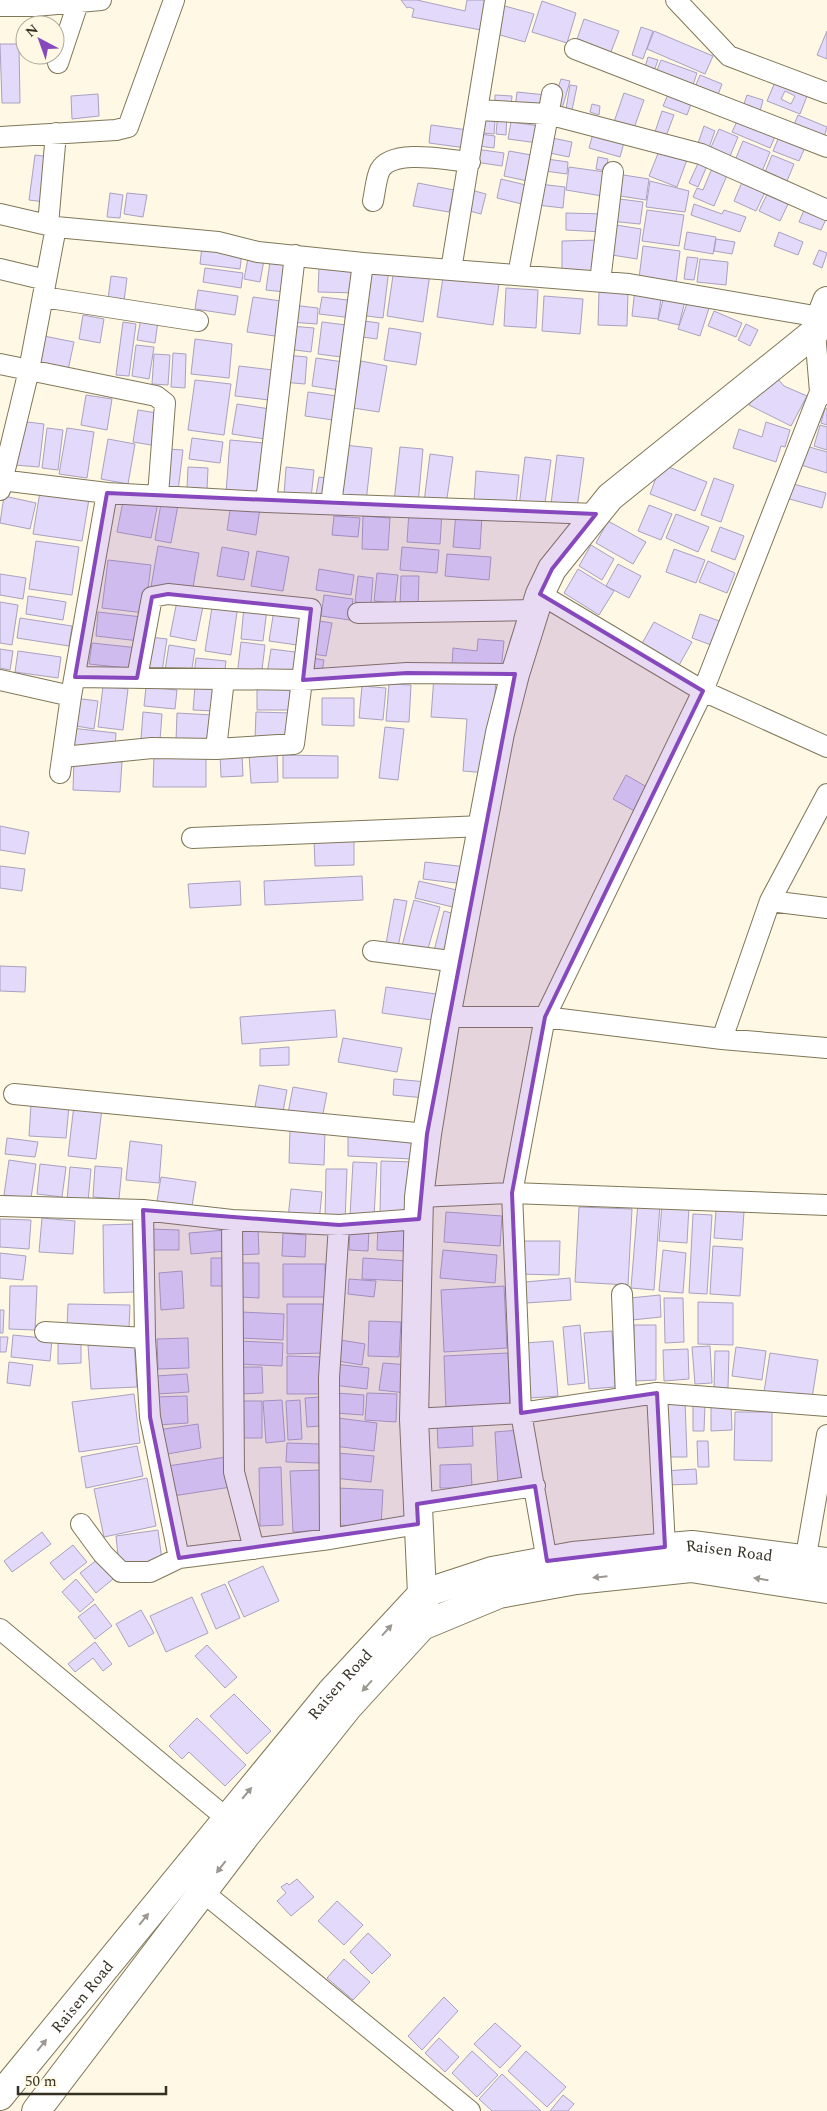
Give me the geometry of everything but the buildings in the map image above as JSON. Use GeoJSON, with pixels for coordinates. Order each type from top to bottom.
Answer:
{"type":"FeatureCollection","features":[{"type":"Feature","properties":{"kind":"main road"},"geometry":{"type":"LineString","coordinates":[[429,1623],[422,1594],[414,1419],[419,1208],[427,1134],[446,1017],[458,962],[500,733],[515,674],[538,602],[552,569],[610,496],[821,317]]}},
{"type":"Feature","properties":{"kind":"main road","name":"Raisen Road"},"geometry":{"type":"LineString","coordinates":[[36,2111],[202,1891],[236,1826],[331,1692],[422,1594],[492,1571],[573,1556],[665,1547],[692,1545],[816,1560]]}},
{"type":"Feature","properties":{"kind":"main road","name":"Raisen Road"},"geometry":{"type":"LineString","coordinates":[[0,2096],[180,1874],[236,1826],[422,1626],[499,1594],[576,1580],[691,1568],[814,1587]]}},
{"type":"Feature","properties":{"kind":"street"},"geometry":{"type":"LineString","coordinates":[[0,6],[101,0]]}},
{"type":"Feature","properties":{"kind":"street"},"geometry":{"type":"LineString","coordinates":[[0,137],[128,127],[174,0]]}},
{"type":"Feature","properties":{"kind":"street"},"geometry":{"type":"LineString","coordinates":[[451,270],[479,110],[495,0]]}},
{"type":"Feature","properties":{"kind":"street"},"geometry":{"type":"LineString","coordinates":[[676,0],[729,56],[827,93]]}},
{"type":"Feature","properties":{"kind":"street"},"geometry":{"type":"LineString","coordinates":[[65,42],[79,1]]}},
{"type":"Feature","properties":{"kind":"street"},"geometry":{"type":"LineString","coordinates":[[574,49],[827,147]]}},
{"type":"Feature","properties":{"kind":"street"},"geometry":{"type":"LineString","coordinates":[[479,110],[550,104],[701,154],[827,210]]}},
{"type":"Feature","properties":{"kind":"street"},"geometry":{"type":"LineString","coordinates":[[518,275],[550,104]]}},
{"type":"Feature","properties":{"kind":"street"},"geometry":{"type":"LineString","coordinates":[[56,133],[52,226],[44,289],[30,370],[1,484],[266,502],[596,514]]}},
{"type":"Feature","properties":{"kind":"street"},"geometry":{"type":"LineString","coordinates":[[373,201],[380,170],[389,160],[400,156],[470,162]]}},
{"type":"Feature","properties":{"kind":"street"},"geometry":{"type":"LineString","coordinates":[[600,282],[613,172]]}},
{"type":"Feature","properties":{"kind":"street"},"geometry":{"type":"LineString","coordinates":[[0,214],[52,226],[218,242],[258,252],[363,263],[629,284],[821,317],[824,393],[703,691],[545,1017],[512,1193],[521,1413],[547,1561]]}},
{"type":"Feature","properties":{"kind":"street"},"geometry":{"type":"LineString","coordinates":[[266,502],[295,255]]}},
{"type":"Feature","properties":{"kind":"street"},"geometry":{"type":"LineString","coordinates":[[331,504],[363,263]]}},
{"type":"Feature","properties":{"kind":"street"},"geometry":{"type":"LineString","coordinates":[[0,269],[44,289],[198,321]]}},
{"type":"Feature","properties":{"kind":"street"},"geometry":{"type":"LineString","coordinates":[[0,364],[156,396],[165,404],[158,495]]}},
{"type":"Feature","properties":{"kind":"street"},"geometry":{"type":"LineString","coordinates":[[107,492],[73,686],[62,765],[152,748],[216,749],[294,744],[311,609],[168,594],[152,597],[137,678]]}},
{"type":"Feature","properties":{"kind":"street"},"geometry":{"type":"LineString","coordinates":[[358,613],[538,602],[703,691],[827,747]]}},
{"type":"Feature","properties":{"kind":"street"},"geometry":{"type":"LineString","coordinates":[[0,680],[73,686],[137,678],[303,680],[407,673],[515,674]]}},
{"type":"Feature","properties":{"kind":"street"},"geometry":{"type":"LineString","coordinates":[[216,749],[224,679]]}},
{"type":"Feature","properties":{"kind":"street"},"geometry":{"type":"LineString","coordinates":[[722,1039],[770,901],[827,794]]}},
{"type":"Feature","properties":{"kind":"street"},"geometry":{"type":"LineString","coordinates":[[192,838],[483,826]]}},
{"type":"Feature","properties":{"kind":"street"},"geometry":{"type":"LineString","coordinates":[[770,901],[827,908]]}},
{"type":"Feature","properties":{"kind":"street"},"geometry":{"type":"LineString","coordinates":[[373,951],[458,962]]}},
{"type":"Feature","properties":{"kind":"street"},"geometry":{"type":"LineString","coordinates":[[446,1017],[545,1017],[722,1039],[827,1048]]}},
{"type":"Feature","properties":{"kind":"street"},"geometry":{"type":"LineString","coordinates":[[14,1094],[427,1134]]}},
{"type":"Feature","properties":{"kind":"street"},"geometry":{"type":"LineString","coordinates":[[0,1206],[143,1210],[232,1220],[339,1225],[419,1208],[512,1193],[827,1205]]}},
{"type":"Feature","properties":{"kind":"street"},"geometry":{"type":"LineString","coordinates":[[143,1210],[150,1417],[179,1558]]}},
{"type":"Feature","properties":{"kind":"street"},"geometry":{"type":"LineString","coordinates":[[232,1220],[234,1472],[254,1549]]}},
{"type":"Feature","properties":{"kind":"street"},"geometry":{"type":"LineString","coordinates":[[330,1539],[329,1378],[339,1225]]}},
{"type":"Feature","properties":{"kind":"street"},"geometry":{"type":"LineString","coordinates":[[622,1294],[626,1397]]}},
{"type":"Feature","properties":{"kind":"street"},"geometry":{"type":"LineString","coordinates":[[44,1332],[146,1338]]}},
{"type":"Feature","properties":{"kind":"street"},"geometry":{"type":"LineString","coordinates":[[414,1419],[521,1413],[657,1393],[827,1406]]}},
{"type":"Feature","properties":{"kind":"street"},"geometry":{"type":"LineString","coordinates":[[657,1393],[665,1547]]}},
{"type":"Feature","properties":{"kind":"street"},"geometry":{"type":"LineString","coordinates":[[814,1587],[827,1435]]}},
{"type":"Feature","properties":{"kind":"street"},"geometry":{"type":"LineString","coordinates":[[81,1524],[103,1554],[121,1572],[150,1572],[179,1558],[330,1539],[418,1514],[535,1486]]}},
{"type":"Feature","properties":{"kind":"street"},"geometry":{"type":"LineString","coordinates":[[0,1629],[236,1826]]}},
{"type":"Feature","properties":{"kind":"street"},"geometry":{"type":"LineString","coordinates":[[180,1874],[470,2111]]}},
{"type":"Feature","properties":{"kind":"highlighted area"},"geometry":{"type":"Polygon","coordinates":[[[107,493],[596,514],[552,569],[540,594],[703,691],[545,1017],[512,1193],[521,1413],[657,1393],[665,1547],[547,1561],[535,1486],[417,1504],[418,1524],[179,1558],[150,1417],[143,1210],[339,1225],[419,1219],[427,1134],[515,674],[407,673],[303,680],[311,609],[168,594],[152,597],[137,678],[75,677],[107,493]]]}}]}
